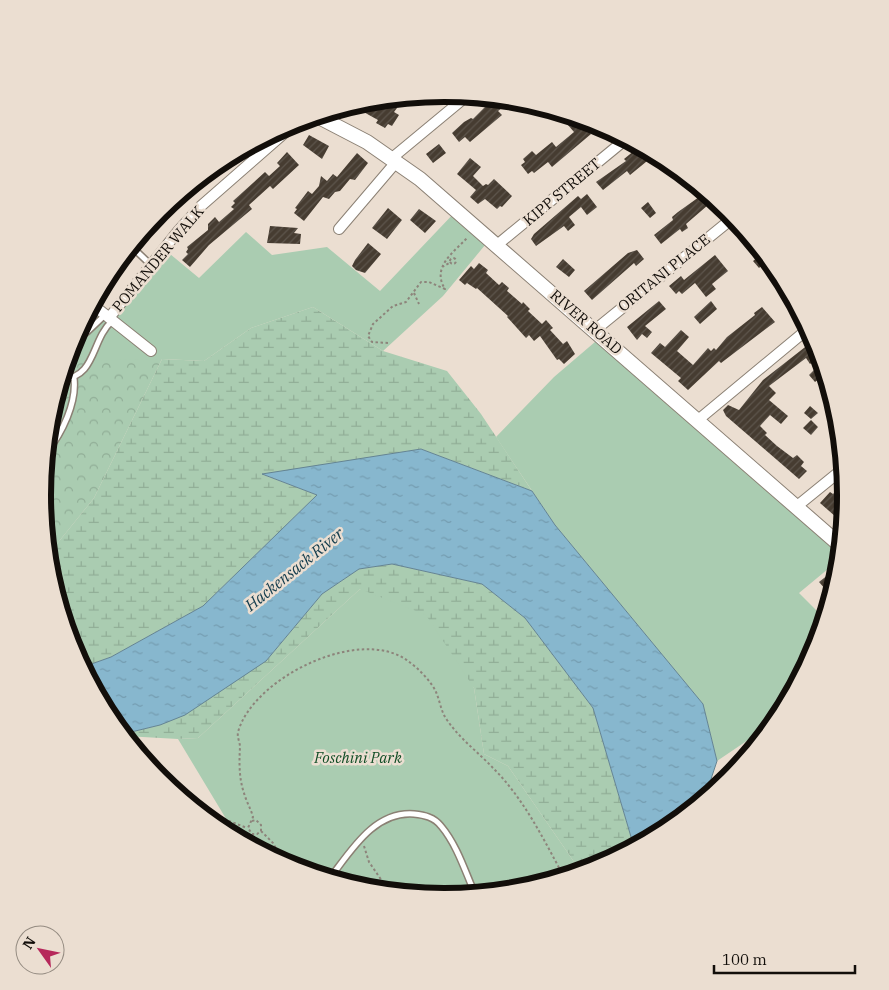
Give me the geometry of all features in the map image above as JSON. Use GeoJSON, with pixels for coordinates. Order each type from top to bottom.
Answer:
{"type":"FeatureCollection","features":[{"type":"Feature","properties":{"kind":"main road","name":"RIVER ROAD"},"geometry":{"type":"LineString","coordinates":[[325,121],[394,160],[477,228],[835,541]]}},
{"type":"Feature","properties":{"kind":"street"},"geometry":{"type":"LineString","coordinates":[[339,229],[394,160],[459,103]]}},
{"type":"Feature","properties":{"kind":"street","name":"POMANDER WALK"},"geometry":{"type":"LineString","coordinates":[[109,318],[150,265],[201,206],[278,139]]}},
{"type":"Feature","properties":{"kind":"street","name":"KIPP STREET"},"geometry":{"type":"LineString","coordinates":[[497,245],[621,143]]}},
{"type":"Feature","properties":{"kind":"street","name":"ORITANI PLACE"},"geometry":{"type":"LineString","coordinates":[[595,330],[728,222]]}},
{"type":"Feature","properties":{"kind":"street","name":"POMANDER WALK"},"geometry":{"type":"LineString","coordinates":[[98,309],[151,351]]}},
{"type":"Feature","properties":{"kind":"street"},"geometry":{"type":"LineString","coordinates":[[698,420],[803,333]]}},
{"type":"Feature","properties":{"kind":"street"},"geometry":{"type":"LineString","coordinates":[[796,507],[837,474]]}},
{"type":"Feature","properties":{"kind":"lane"},"geometry":{"type":"LineString","coordinates":[[249,153],[254,159]]}},
{"type":"Feature","properties":{"kind":"lane"},"geometry":{"type":"LineString","coordinates":[[137,252],[150,265]]}},
{"type":"Feature","properties":{"kind":"lane"},"geometry":{"type":"LineString","coordinates":[[87,332],[109,318]]}},
{"type":"Feature","properties":{"kind":"lane"},"geometry":{"type":"LineString","coordinates":[[69,378],[74,378],[86,368],[109,318]]}},
{"type":"Feature","properties":{"kind":"lane"},"geometry":{"type":"LineString","coordinates":[[55,441],[68,413],[74,393],[74,378]]}},
{"type":"Feature","properties":{"kind":"lane"},"geometry":{"type":"LineString","coordinates":[[335,872],[378,823],[405,814],[430,817],[440,824],[450,838],[472,887]]}},
{"type":"Feature","properties":{"kind":"path"},"geometry":{"type":"LineString","coordinates":[[388,343],[372,342],[368,336],[370,329],[389,310],[406,302],[423,281],[445,289],[441,278],[442,267],[477,228]]}},
{"type":"Feature","properties":{"kind":"path"},"geometry":{"type":"LineString","coordinates":[[442,267],[451,262],[454,264],[456,262],[452,257]]}},
{"type":"Feature","properties":{"kind":"path"},"geometry":{"type":"LineString","coordinates":[[451,262],[452,257]]}},
{"type":"Feature","properties":{"kind":"path"},"geometry":{"type":"LineString","coordinates":[[414,293],[420,304]]}},
{"type":"Feature","properties":{"kind":"path"},"geometry":{"type":"LineString","coordinates":[[248,828],[252,821],[252,812],[241,784],[238,738],[249,712],[264,694],[296,670],[322,658],[347,652],[381,650],[399,655],[435,690],[447,721],[500,776],[533,820],[560,870]]}},
{"type":"Feature","properties":{"kind":"path"},"geometry":{"type":"LineString","coordinates":[[224,819],[248,828],[252,834],[261,831]]}},
{"type":"Feature","properties":{"kind":"path"},"geometry":{"type":"LineString","coordinates":[[252,821],[260,823],[261,831],[274,844],[277,851]]}},
{"type":"Feature","properties":{"kind":"path"},"geometry":{"type":"LineString","coordinates":[[363,838],[369,862],[383,883]]}},
{"type":"Feature","properties":{"kind":"green space"},"geometry":{"type":"Polygon","coordinates":[[[457,210],[490,239],[443,296],[383,351],[313,307],[251,328],[204,361],[162,359],[75,361],[98,309],[109,318],[164,249],[199,278],[246,232],[272,255],[327,247],[380,291],[457,210]]]}},
{"type":"Feature","properties":{"kind":"green space"},"geometry":{"type":"Polygon","coordinates":[[[313,307],[383,351],[447,371],[481,414],[532,491],[421,449],[264,475],[317,495],[203,606],[111,657],[90,665],[72,621],[59,572],[55,546],[94,498],[162,359],[204,361],[251,328],[313,307]]]}},
{"type":"Feature","properties":{"kind":"green space"},"geometry":{"type":"Polygon","coordinates":[[[602,336],[835,540],[831,567],[799,593],[819,613],[808,645],[785,692],[755,735],[717,761],[703,704],[555,525],[496,437],[554,377],[602,336]]]}},
{"type":"Feature","properties":{"kind":"green space"},"geometry":{"type":"Polygon","coordinates":[[[162,359],[94,498],[55,546],[52,521],[52,469],[59,418],[76,360],[162,359]]]}},
{"type":"Feature","properties":{"kind":"green space"},"geometry":{"type":"Polygon","coordinates":[[[392,564],[482,584],[525,618],[593,708],[632,841],[576,865],[508,766],[484,754],[474,688],[360,589],[198,738],[135,737],[133,734],[132,732],[160,725],[266,661],[322,594],[359,569],[392,564]]]}},
{"type":"Feature","properties":{"kind":"green space","name":"Foschini Park"},"geometry":{"type":"Polygon","coordinates":[[[360,589],[426,615],[474,688],[484,754],[508,766],[576,865],[521,881],[496,885],[444,888],[393,885],[368,881],[318,867],[271,848],[229,824],[178,739],[198,738],[360,589]]]}},
{"type":"Feature","properties":{"kind":"water","name":"Hackensack River"},"geometry":{"type":"Polygon","coordinates":[[[421,449],[532,491],[555,525],[703,704],[717,761],[708,787],[663,822],[632,841],[593,708],[525,618],[482,584],[392,564],[359,569],[322,594],[266,661],[185,715],[160,725],[132,732],[104,692],[90,665],[111,657],[203,606],[317,495],[262,474],[421,449]]]}},
{"type":"Feature","properties":{"kind":"building"},"geometry":{"type":"Polygon","coordinates":[[[488,104],[504,106],[498,111],[502,115],[470,142],[465,137],[459,142],[452,133],[464,122],[471,118],[473,119],[488,104]]]}},
{"type":"Feature","properties":{"kind":"building"},"geometry":{"type":"Polygon","coordinates":[[[392,105],[397,108],[394,112],[399,115],[392,126],[388,124],[385,128],[376,123],[378,120],[361,111],[379,107],[383,109],[385,106],[392,105]]]}},
{"type":"Feature","properties":{"kind":"building"},"geometry":{"type":"Polygon","coordinates":[[[570,123],[587,129],[591,134],[552,167],[548,162],[534,173],[532,171],[528,174],[521,165],[525,162],[523,159],[532,151],[536,155],[552,142],[556,147],[574,132],[568,125],[570,123]]]}},
{"type":"Feature","properties":{"kind":"building"},"geometry":{"type":"Polygon","coordinates":[[[309,135],[329,146],[322,159],[303,145],[309,135]]]}},
{"type":"Feature","properties":{"kind":"building"},"geometry":{"type":"Polygon","coordinates":[[[439,144],[446,153],[433,163],[426,154],[439,144]]]}},
{"type":"Feature","properties":{"kind":"building"},"geometry":{"type":"Polygon","coordinates":[[[634,151],[649,159],[630,175],[627,171],[603,190],[596,182],[626,161],[624,159],[634,151]]]}},
{"type":"Feature","properties":{"kind":"building"},"geometry":{"type":"Polygon","coordinates":[[[287,152],[299,165],[273,189],[270,186],[249,205],[252,209],[209,245],[190,267],[182,260],[188,254],[186,252],[187,247],[208,230],[208,224],[215,217],[219,222],[234,209],[231,207],[235,203],[233,201],[265,172],[269,176],[280,166],[277,163],[287,152]]]}},
{"type":"Feature","properties":{"kind":"building"},"geometry":{"type":"Polygon","coordinates":[[[357,153],[368,163],[355,180],[350,179],[340,191],[335,192],[329,199],[323,197],[304,221],[294,213],[297,209],[295,208],[308,191],[312,194],[319,186],[321,176],[327,181],[333,174],[337,177],[357,153]]]}},
{"type":"Feature","properties":{"kind":"building"},"geometry":{"type":"Polygon","coordinates":[[[470,158],[481,167],[473,176],[483,186],[488,185],[494,179],[512,196],[502,207],[500,206],[497,209],[485,199],[478,204],[470,197],[476,190],[457,174],[470,158]]]}},
{"type":"Feature","properties":{"kind":"building"},"geometry":{"type":"Polygon","coordinates":[[[587,194],[597,207],[587,215],[581,207],[569,217],[575,225],[568,231],[564,226],[536,246],[531,239],[534,234],[578,196],[581,199],[587,194]]]}},
{"type":"Feature","properties":{"kind":"building"},"geometry":{"type":"Polygon","coordinates":[[[700,196],[709,204],[686,224],[688,228],[682,232],[680,229],[661,244],[654,235],[673,220],[672,217],[700,196]]]}},
{"type":"Feature","properties":{"kind":"building"},"geometry":{"type":"Polygon","coordinates":[[[648,202],[656,213],[650,218],[641,208],[648,202]]]}},
{"type":"Feature","properties":{"kind":"building"},"geometry":{"type":"Polygon","coordinates":[[[388,208],[402,220],[387,239],[372,228],[388,208]]]}},
{"type":"Feature","properties":{"kind":"building"},"geometry":{"type":"Polygon","coordinates":[[[419,209],[436,221],[425,233],[410,220],[419,209]]]}},
{"type":"Feature","properties":{"kind":"building"},"geometry":{"type":"Polygon","coordinates":[[[270,226],[298,228],[294,233],[301,234],[300,244],[267,243],[270,226]]]}},
{"type":"Feature","properties":{"kind":"building"},"geometry":{"type":"Polygon","coordinates":[[[368,243],[381,254],[365,273],[356,270],[352,266],[368,243]]]}},
{"type":"Feature","properties":{"kind":"building"},"geometry":{"type":"Polygon","coordinates":[[[637,250],[644,259],[636,266],[634,263],[592,300],[584,291],[628,253],[637,250]]]}},
{"type":"Feature","properties":{"kind":"building"},"geometry":{"type":"Polygon","coordinates":[[[715,255],[728,271],[712,284],[716,289],[706,297],[695,283],[682,294],[679,291],[676,294],[669,286],[681,276],[684,280],[715,255]]]}},
{"type":"Feature","properties":{"kind":"building"},"geometry":{"type":"Polygon","coordinates":[[[757,258],[763,265],[759,268],[753,261],[757,258]]]}},
{"type":"Feature","properties":{"kind":"building"},"geometry":{"type":"Polygon","coordinates":[[[563,259],[575,270],[569,277],[556,267],[563,259]]]}},
{"type":"Feature","properties":{"kind":"building"},"geometry":{"type":"Polygon","coordinates":[[[479,263],[488,270],[486,273],[499,285],[502,282],[509,288],[507,291],[522,304],[523,302],[530,309],[528,311],[542,324],[546,320],[553,328],[550,330],[563,344],[567,341],[575,354],[564,364],[559,359],[557,360],[540,336],[534,341],[529,335],[526,338],[508,316],[477,288],[467,283],[465,285],[459,280],[471,266],[474,269],[479,263]]]}},
{"type":"Feature","properties":{"kind":"building"},"geometry":{"type":"Polygon","coordinates":[[[781,292],[789,307],[779,294],[781,292]]]}},
{"type":"Feature","properties":{"kind":"building"},"geometry":{"type":"Polygon","coordinates":[[[659,301],[666,309],[645,326],[652,332],[647,338],[642,334],[637,340],[627,327],[659,301]]]}},
{"type":"Feature","properties":{"kind":"building"},"geometry":{"type":"Polygon","coordinates":[[[711,301],[717,309],[700,324],[694,317],[711,301]]]}},
{"type":"Feature","properties":{"kind":"building"},"geometry":{"type":"Polygon","coordinates":[[[762,307],[775,322],[721,363],[719,361],[688,390],[678,381],[681,378],[651,353],[660,343],[665,347],[681,330],[689,337],[677,351],[693,365],[708,348],[711,351],[714,348],[716,350],[727,337],[755,315],[754,313],[762,307]]]}},
{"type":"Feature","properties":{"kind":"building"},"geometry":{"type":"Polygon","coordinates":[[[808,345],[814,361],[810,364],[806,358],[769,386],[776,393],[769,400],[788,416],[781,424],[770,415],[760,426],[767,433],[765,435],[777,446],[793,458],[797,455],[804,462],[801,466],[807,471],[799,479],[726,416],[723,410],[728,405],[739,410],[763,380],[808,345]]]}},
{"type":"Feature","properties":{"kind":"building"},"geometry":{"type":"Polygon","coordinates":[[[816,368],[820,378],[815,382],[809,375],[816,368]]]}},
{"type":"Feature","properties":{"kind":"building"},"geometry":{"type":"Polygon","coordinates":[[[810,406],[818,413],[811,419],[804,413],[810,406]]]}},
{"type":"Feature","properties":{"kind":"building"},"geometry":{"type":"Polygon","coordinates":[[[811,420],[818,427],[811,435],[803,428],[811,420]]]}},
{"type":"Feature","properties":{"kind":"building"},"geometry":{"type":"Polygon","coordinates":[[[830,492],[833,494],[835,492],[838,495],[837,518],[820,503],[830,492]]]}},
{"type":"Feature","properties":{"kind":"building"},"geometry":{"type":"Polygon","coordinates":[[[830,574],[826,590],[819,582],[830,574]]]}}]}
